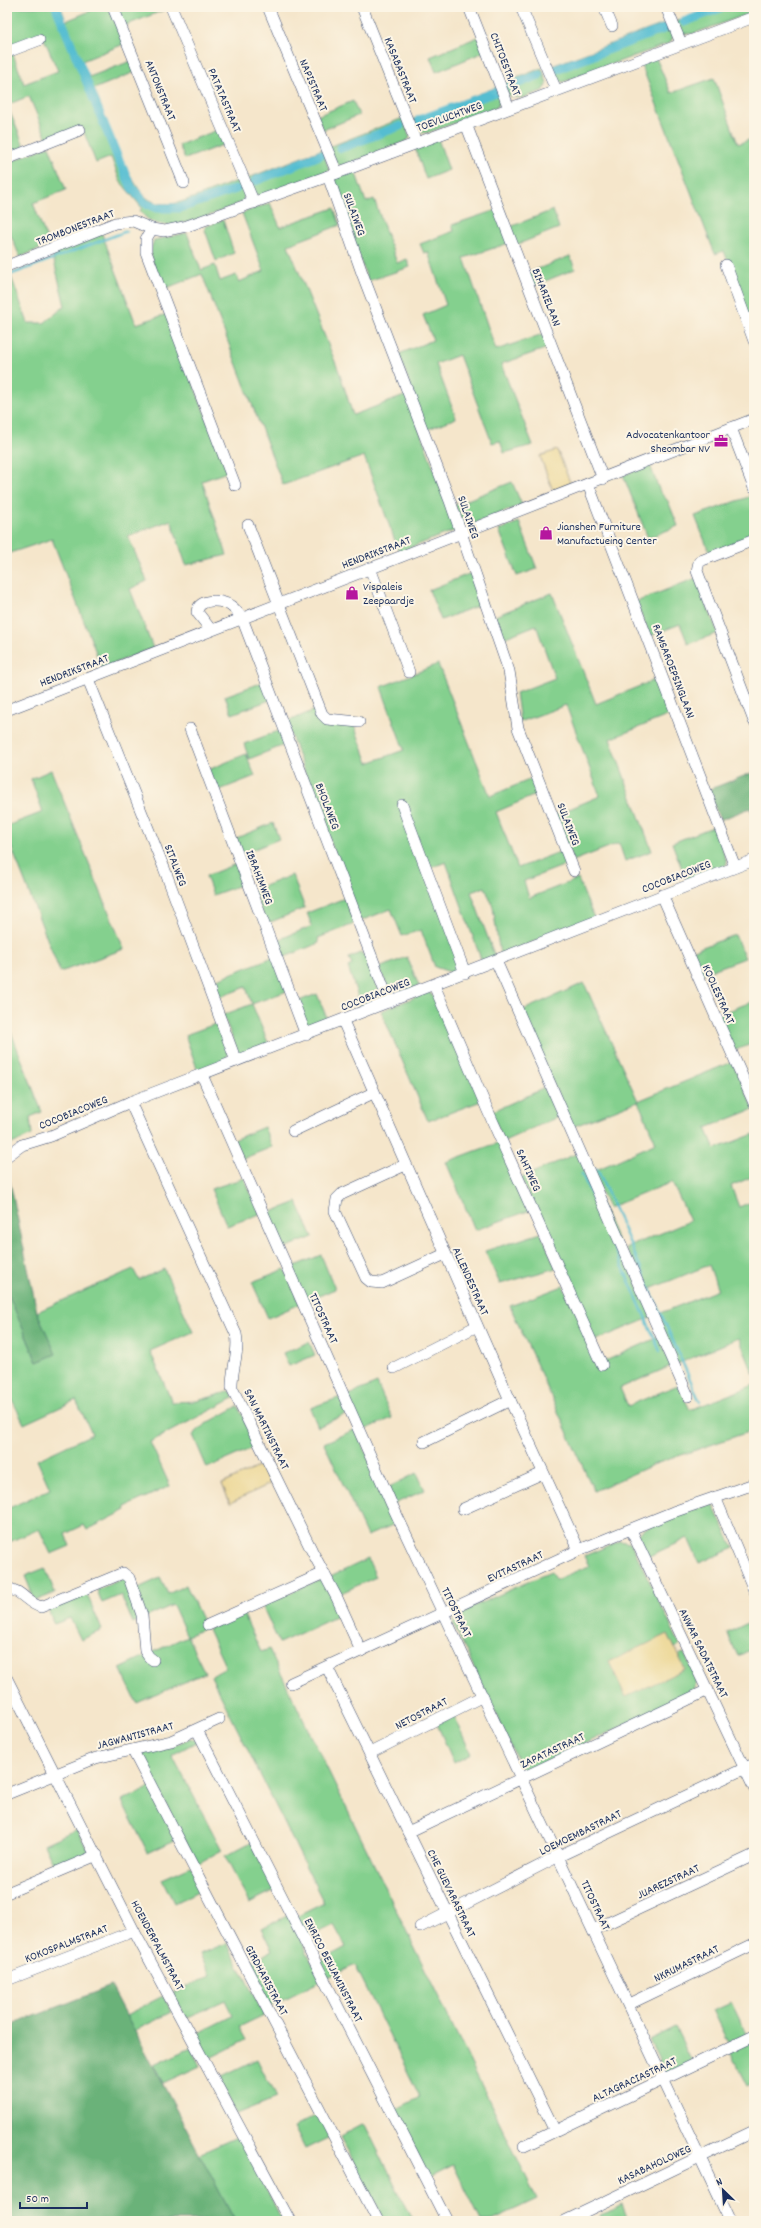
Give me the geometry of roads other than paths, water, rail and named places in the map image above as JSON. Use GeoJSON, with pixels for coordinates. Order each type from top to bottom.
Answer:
{"type":"FeatureCollection","features":[{"type":"Feature","properties":{"kind":"street","name":"ANTONSTRAAT"},"geometry":{"type":"LineString","coordinates":[[113,7],[184,183]]}},
{"type":"Feature","properties":{"kind":"street","name":"PATATASTRAAT"},"geometry":{"type":"LineString","coordinates":[[171,7],[254,203]]}},
{"type":"Feature","properties":{"kind":"street","name":"NAPISTRAAT"},"geometry":{"type":"LineString","coordinates":[[268,7],[332,174]]}},
{"type":"Feature","properties":{"kind":"street","name":"KASABASTRAAT"},"geometry":{"type":"LineString","coordinates":[[362,7],[416,142]]}},
{"type":"Feature","properties":{"kind":"street","name":"CHITOESTRAAT"},"geometry":{"type":"LineString","coordinates":[[469,7],[509,108]]}},
{"type":"Feature","properties":{"kind":"street"},"geometry":{"type":"LineString","coordinates":[[522,7],[556,90]]}},
{"type":"Feature","properties":{"kind":"street"},"geometry":{"type":"LineString","coordinates":[[604,7],[612,26]]}},
{"type":"Feature","properties":{"kind":"street"},"geometry":{"type":"LineString","coordinates":[[666,7],[681,43]]}},
{"type":"Feature","properties":{"kind":"street","name":"TOEVLUCHTWEG"},"geometry":{"type":"LineString","coordinates":[[152,229],[164,231],[187,226],[254,203],[754,17]]}},
{"type":"Feature","properties":{"kind":"street"},"geometry":{"type":"LineString","coordinates":[[7,52],[38,40]]}},
{"type":"Feature","properties":{"kind":"street","name":"BIHARIELAAN"},"geometry":{"type":"LineString","coordinates":[[466,124],[602,479]]}},
{"type":"Feature","properties":{"kind":"street"},"geometry":{"type":"LineString","coordinates":[[7,159],[80,130]]}},
{"type":"Feature","properties":{"kind":"street","name":"SULAIWEG"},"geometry":{"type":"LineString","coordinates":[[332,174],[509,671],[518,728],[574,871]]}},
{"type":"Feature","properties":{"kind":"street","name":"TROMBONESTRAAT"},"geometry":{"type":"LineString","coordinates":[[7,266],[115,223],[133,220],[152,229]]}},
{"type":"Feature","properties":{"kind":"street"},"geometry":{"type":"LineString","coordinates":[[152,229],[146,239],[146,252],[236,485]]}},
{"type":"Feature","properties":{"kind":"street"},"geometry":{"type":"LineString","coordinates":[[726,265],[754,340]]}},
{"type":"Feature","properties":{"kind":"street","name":"HENDRIKSTRAAT"},"geometry":{"type":"LineString","coordinates":[[7,710],[278,603],[754,419]]}},
{"type":"Feature","properties":{"kind":"street"},"geometry":{"type":"LineString","coordinates":[[731,428],[754,488]]}},
{"type":"Feature","properties":{"kind":"street","name":"RAMSAROEPSINGLAAN"},"geometry":{"type":"LineString","coordinates":[[588,484],[735,867]]}},
{"type":"Feature","properties":{"kind":"street"},"geometry":{"type":"LineString","coordinates":[[248,525],[324,716],[327,719],[359,722]]}},
{"type":"Feature","properties":{"kind":"street"},"geometry":{"type":"LineString","coordinates":[[754,540],[699,562],[697,571],[754,721]]}},
{"type":"Feature","properties":{"kind":"street"},"geometry":{"type":"LineString","coordinates":[[370,568],[409,672]]}},
{"type":"Feature","properties":{"kind":"street"},"geometry":{"type":"LineString","coordinates":[[211,630],[196,612],[201,604],[214,602],[225,603],[231,606],[242,618]]}},
{"type":"Feature","properties":{"kind":"street","name":"BHOLAWEG"},"geometry":{"type":"LineString","coordinates":[[242,618],[389,1002]]}},
{"type":"Feature","properties":{"kind":"street","name":"SITALWEG"},"geometry":{"type":"LineString","coordinates":[[88,679],[164,868],[236,1062]]}},
{"type":"Feature","properties":{"kind":"street","name":"IBRAHIMWEG"},"geometry":{"type":"LineString","coordinates":[[190,729],[306,1034]]}},
{"type":"Feature","properties":{"kind":"street"},"geometry":{"type":"LineString","coordinates":[[402,805],[465,973]]}},
{"type":"Feature","properties":{"kind":"street","name":"COCOBIACOWEG"},"geometry":{"type":"LineString","coordinates":[[7,1156],[22,1145],[51,1136],[130,1102],[754,860]]}},
{"type":"Feature","properties":{"kind":"street","name":"KOOLESTRAAT"},"geometry":{"type":"LineString","coordinates":[[662,895],[754,1103]]}},
{"type":"Feature","properties":{"kind":"street"},"geometry":{"type":"LineString","coordinates":[[496,961],[688,1396]]}},
{"type":"Feature","properties":{"kind":"street","name":"SAHTIWEG"},"geometry":{"type":"LineString","coordinates":[[434,985],[488,1111],[602,1366]]}},
{"type":"Feature","properties":{"kind":"street","name":"ALLENDESTRAAT"},"geometry":{"type":"LineString","coordinates":[[342,1021],[510,1400],[579,1550]]}},
{"type":"Feature","properties":{"kind":"street","name":"TITOSTRAAT"},"geometry":{"type":"LineString","coordinates":[[202,1075],[389,1498],[629,2004],[730,2221]]}},
{"type":"Feature","properties":{"kind":"street"},"geometry":{"type":"LineString","coordinates":[[292,1131],[373,1093]]}},
{"type":"Feature","properties":{"kind":"street","name":"SAN MARTINSTRAAT"},"geometry":{"type":"LineString","coordinates":[[130,1102],[236,1334],[238,1343],[232,1374],[232,1388],[337,1598],[361,1651]]}},
{"type":"Feature","properties":{"kind":"street"},"geometry":{"type":"LineString","coordinates":[[405,1165],[342,1194],[337,1199],[335,1211],[366,1278],[371,1282],[382,1283],[445,1254]]}},
{"type":"Feature","properties":{"kind":"street"},"geometry":{"type":"LineString","coordinates":[[394,1368],[477,1326]]}},
{"type":"Feature","properties":{"kind":"street"},"geometry":{"type":"LineString","coordinates":[[424,1442],[510,1400]]}},
{"type":"Feature","properties":{"kind":"street"},"geometry":{"type":"LineString","coordinates":[[463,1509],[543,1473]]}},
{"type":"Feature","properties":{"kind":"street","name":"EVITASTRAAT"},"geometry":{"type":"LineString","coordinates":[[291,1683],[444,1614],[579,1550],[715,1497],[754,1484]]}},
{"type":"Feature","properties":{"kind":"street"},"geometry":{"type":"LineString","coordinates":[[715,1497],[754,1588]]}},
{"type":"Feature","properties":{"kind":"street","name":"ANWAR SADATSTRAAT"},"geometry":{"type":"LineString","coordinates":[[631,1530],[708,1690],[749,1766],[754,1788]]}},
{"type":"Feature","properties":{"kind":"street"},"geometry":{"type":"LineString","coordinates":[[7,1589],[20,1594],[32,1605],[41,1607],[123,1573],[126,1574],[130,1578],[142,1615],[145,1651],[149,1658],[153,1660]]}},
{"type":"Feature","properties":{"kind":"street"},"geometry":{"type":"LineString","coordinates":[[208,1625],[324,1573]]}},
{"type":"Feature","properties":{"kind":"street","name":"CHE GUEVARASTRAAT"},"geometry":{"type":"LineString","coordinates":[[327,1667],[555,2131]]}},
{"type":"Feature","properties":{"kind":"street","name":"HOENDERPALMSTRAAT"},"geometry":{"type":"LineString","coordinates":[[9,1686],[56,1774],[134,1931],[290,2221]]}},
{"type":"Feature","properties":{"kind":"street","name":"ZAPATASTRAAT"},"geometry":{"type":"LineString","coordinates":[[408,1832],[708,1690]]}},
{"type":"Feature","properties":{"kind":"street","name":"NETOSTRAAT"},"geometry":{"type":"LineString","coordinates":[[370,1753],[483,1696]]}},
{"type":"Feature","properties":{"kind":"street","name":"JAGWANTISTRAAT"},"geometry":{"type":"LineString","coordinates":[[7,1794],[96,1758],[133,1751],[171,1741],[219,1719]]}},
{"type":"Feature","properties":{"kind":"street","name":"ENRICO BENJAMINSTRAAT"},"geometry":{"type":"LineString","coordinates":[[197,1730],[447,2221]]}},
{"type":"Feature","properties":{"kind":"street","name":"GIRDHARISTRAAT"},"geometry":{"type":"LineString","coordinates":[[133,1751],[378,2221]]}},
{"type":"Feature","properties":{"kind":"street","name":"LOEMOEMBASTRAAT"},"geometry":{"type":"LineString","coordinates":[[420,1927],[559,1856],[749,1766]]}},
{"type":"Feature","properties":{"kind":"street"},"geometry":{"type":"LineString","coordinates":[[7,1894],[97,1855]]}},
{"type":"Feature","properties":{"kind":"street","name":"JUAREZSTRAAT"},"geometry":{"type":"LineString","coordinates":[[593,1930],[754,1855]]}},
{"type":"Feature","properties":{"kind":"street","name":"KOKOSPALMSTRAAT"},"geometry":{"type":"LineString","coordinates":[[7,1980],[134,1931]]}},
{"type":"Feature","properties":{"kind":"street","name":"NKRUMASTRAAT"},"geometry":{"type":"LineString","coordinates":[[629,2004],[754,1944]]}},
{"type":"Feature","properties":{"kind":"street","name":"ALTAGRACIASTRAAT"},"geometry":{"type":"LineString","coordinates":[[524,2146],[754,2036]]}},
{"type":"Feature","properties":{"kind":"street","name":"KASABAHOLOWEG"},"geometry":{"type":"LineString","coordinates":[[565,2221],[754,2131]]}},
{"type":"Feature","properties":{"kind":"waterway"},"geometry":{"type":"LineString","coordinates":[[56,7],[118,158],[132,188],[145,203],[156,208],[180,208],[236,189]]}},
{"type":"Feature","properties":{"kind":"waterway"},"geometry":{"type":"LineString","coordinates":[[684,22],[723,7]]}},
{"type":"Feature","properties":{"kind":"waterway"},"geometry":{"type":"LineString","coordinates":[[557,69],[666,28]]}},
{"type":"Feature","properties":{"kind":"waterway"},"geometry":{"type":"LineString","coordinates":[[511,86],[539,75]]}},
{"type":"Feature","properties":{"kind":"waterway"},"geometry":{"type":"LineString","coordinates":[[419,120],[496,92]]}},
{"type":"Feature","properties":{"kind":"waterway"},"geometry":{"type":"LineString","coordinates":[[341,148],[400,126]]}},
{"type":"Feature","properties":{"kind":"waterway"},"geometry":{"type":"LineString","coordinates":[[255,181],[320,155]]}},
{"type":"Feature","properties":{"kind":"waterway"},"geometry":{"type":"LineString","coordinates":[[145,203],[146,208]]}},
{"type":"Feature","properties":{"kind":"waterway"},"geometry":{"type":"LineString","coordinates":[[7,276],[127,231]]}},
{"type":"Feature","properties":{"kind":"waterway"},"geometry":{"type":"LineString","coordinates":[[597,1169],[700,1402]]}},
{"type":"Feature","properties":{"kind":"waterway"},"geometry":{"type":"LineString","coordinates":[[582,1174],[660,1351]]}},
{"type":"Feature","properties":{"kind":"place","name":"Advocatenkantoor Sheombar NV"},"geometry":{"type":"Point","coordinates":[721,441]}},
{"type":"Feature","properties":{"kind":"place","name":"Jianshen Furniture Manufactueing Center"},"geometry":{"type":"Point","coordinates":[546,533]}},
{"type":"Feature","properties":{"kind":"place","name":"Vispaleis Zeepaardje"},"geometry":{"type":"Point","coordinates":[352,593]}}]}
